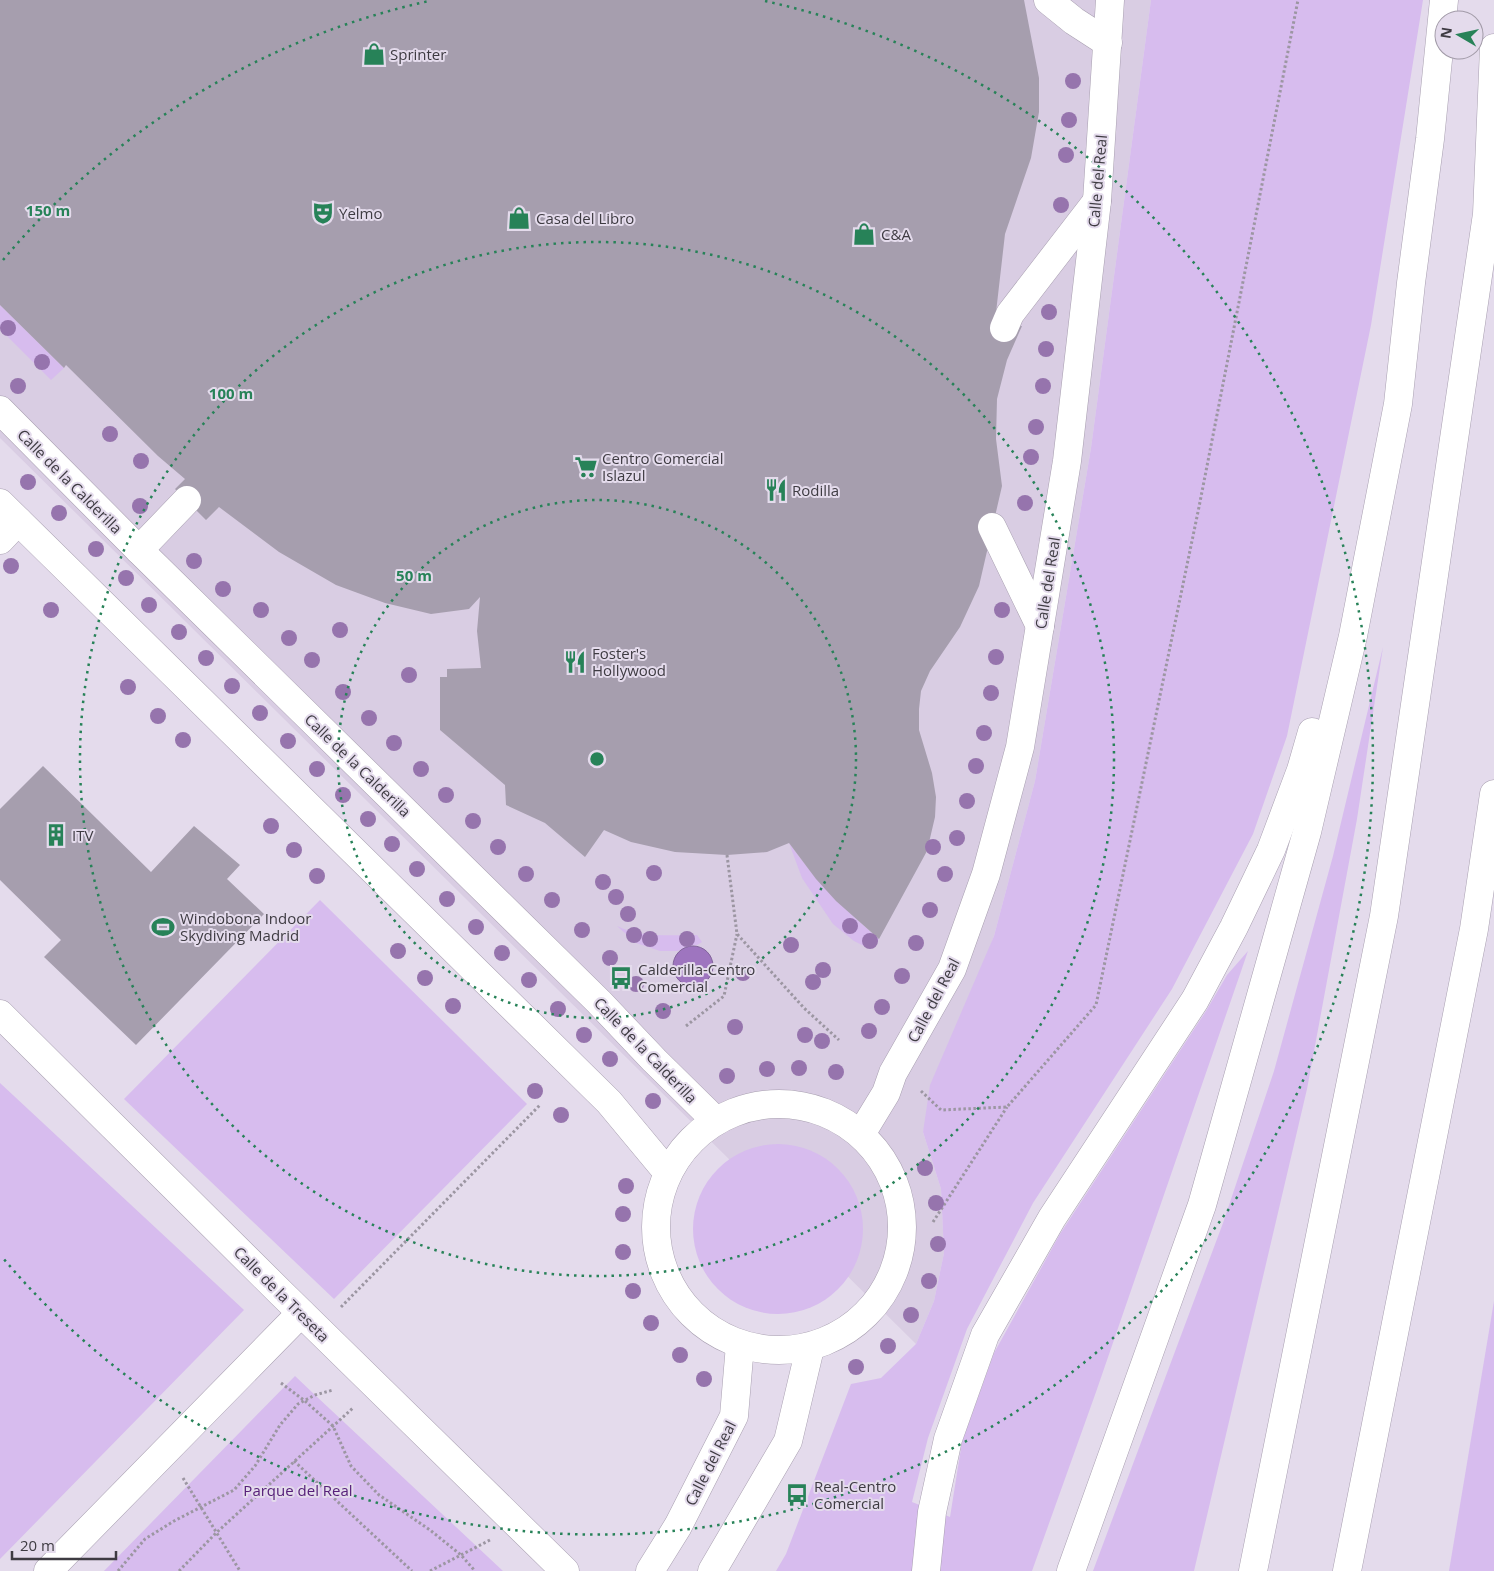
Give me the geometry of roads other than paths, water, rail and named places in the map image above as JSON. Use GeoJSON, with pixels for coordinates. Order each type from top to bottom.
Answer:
{"type":"FeatureCollection","features":[{"type":"Feature","properties":{"kind":"main road"},"geometry":{"type":"LineString","coordinates":[[1048,0],[1074,21],[1108,43]]}},
{"type":"Feature","properties":{"kind":"main road","name":"Calle del Real"},"geometry":{"type":"LineString","coordinates":[[861,1134],[886,1093],[894,1073],[952,969],[986,874],[1020,747],[1067,461],[1097,201],[1110,0]]}},
{"type":"Feature","properties":{"kind":"main road"},"geometry":{"type":"LineString","coordinates":[[1071,1571],[1202,1205],[1307,832],[1353,636],[1398,404],[1411,283],[1430,139],[1444,0]]}},
{"type":"Feature","properties":{"kind":"main road"},"geometry":{"type":"LineString","coordinates":[[1253,1571],[1384,916],[1486,214],[1494,48]]}},
{"type":"Feature","properties":{"kind":"main road"},"geometry":{"type":"LineString","coordinates":[[1004,328],[1010,314],[1097,201]]}},
{"type":"Feature","properties":{"kind":"main road"},"geometry":{"type":"LineString","coordinates":[[926,1571],[932,1512],[948,1439],[984,1335],[1052,1218],[1195,1000],[1234,927],[1271,850],[1301,770],[1328,669],[1380,411],[1411,283]]}},
{"type":"Feature","properties":{"kind":"main road","name":"Calle de la Calderilla"},"geometry":{"type":"LineString","coordinates":[[0,410],[139,550],[600,1002],[654,1060],[716,1121]]}},
{"type":"Feature","properties":{"kind":"main road"},"geometry":{"type":"LineString","coordinates":[[139,550],[187,500]]}},
{"type":"Feature","properties":{"kind":"main road"},"geometry":{"type":"LineString","coordinates":[[6,521],[609,1102],[668,1173]]}},
{"type":"Feature","properties":{"kind":"main road"},"geometry":{"type":"LineString","coordinates":[[992,527],[1040,626]]}},
{"type":"Feature","properties":{"kind":"main road"},"geometry":{"type":"LineString","coordinates":[[1347,1571],[1474,929],[1494,794]]}},
{"type":"Feature","properties":{"kind":"main road","name":"Calle de la Treseta"},"geometry":{"type":"LineString","coordinates":[[0,1014],[301,1313],[566,1571]]}},
{"type":"Feature","properties":{"kind":"main road"},"geometry":{"type":"LineString","coordinates":[[765,1104],[816,1108],[861,1134],[893,1177],[904,1230],[891,1282],[858,1324],[810,1348],[775,1352],[740,1346],[695,1319],[665,1275],[656,1224],[668,1173],[688,1143],[716,1121],[765,1104]]}},
{"type":"Feature","properties":{"kind":"main road"},"geometry":{"type":"LineString","coordinates":[[48,1571],[301,1313]]}},
{"type":"Feature","properties":{"kind":"main road","name":"Calle del Real"},"geometry":{"type":"LineString","coordinates":[[650,1571],[678,1526],[734,1416],[740,1346]]}},
{"type":"Feature","properties":{"kind":"main road"},"geometry":{"type":"LineString","coordinates":[[712,1571],[788,1441],[810,1348]]}},
{"type":"Feature","properties":{"kind":"place","name":"Sprinter"},"geometry":{"type":"Point","coordinates":[374,54]}},
{"type":"Feature","properties":{"kind":"place","name":"Yelmo"},"geometry":{"type":"Point","coordinates":[323,213]}},
{"type":"Feature","properties":{"kind":"place","name":"Casa del Libro"},"geometry":{"type":"Point","coordinates":[519,218]}},
{"type":"Feature","properties":{"kind":"place","name":"C&A"},"geometry":{"type":"Point","coordinates":[864,234]}},
{"type":"Feature","properties":{"kind":"place","name":"Centro Comercial Islazul"},"geometry":{"type":"Point","coordinates":[586,467]}},
{"type":"Feature","properties":{"kind":"place","name":"Rodilla"},"geometry":{"type":"Point","coordinates":[776,490]}},
{"type":"Feature","properties":{"kind":"place","name":"Foster's Hollywood"},"geometry":{"type":"Point","coordinates":[575,662]}},
{"type":"Feature","properties":{"kind":"place","name":"ITV"},"geometry":{"type":"Point","coordinates":[56,835]}},
{"type":"Feature","properties":{"kind":"place","name":"Windobona Indoor Skydiving Madrid"},"geometry":{"type":"Point","coordinates":[163,927]}},
{"type":"Feature","properties":{"kind":"place","name":"Calderilla-Centro Comercial"},"geometry":{"type":"Point","coordinates":[621,978]}},
{"type":"Feature","properties":{"kind":"place","name":"Real-Centro Comercial"},"geometry":{"type":"Point","coordinates":[797,1495]}},
{"type":"Feature","properties":{"kind":"park label","name":"Parque del Real"},"geometry":{"type":"Point","coordinates":[298,1490]}}]}
